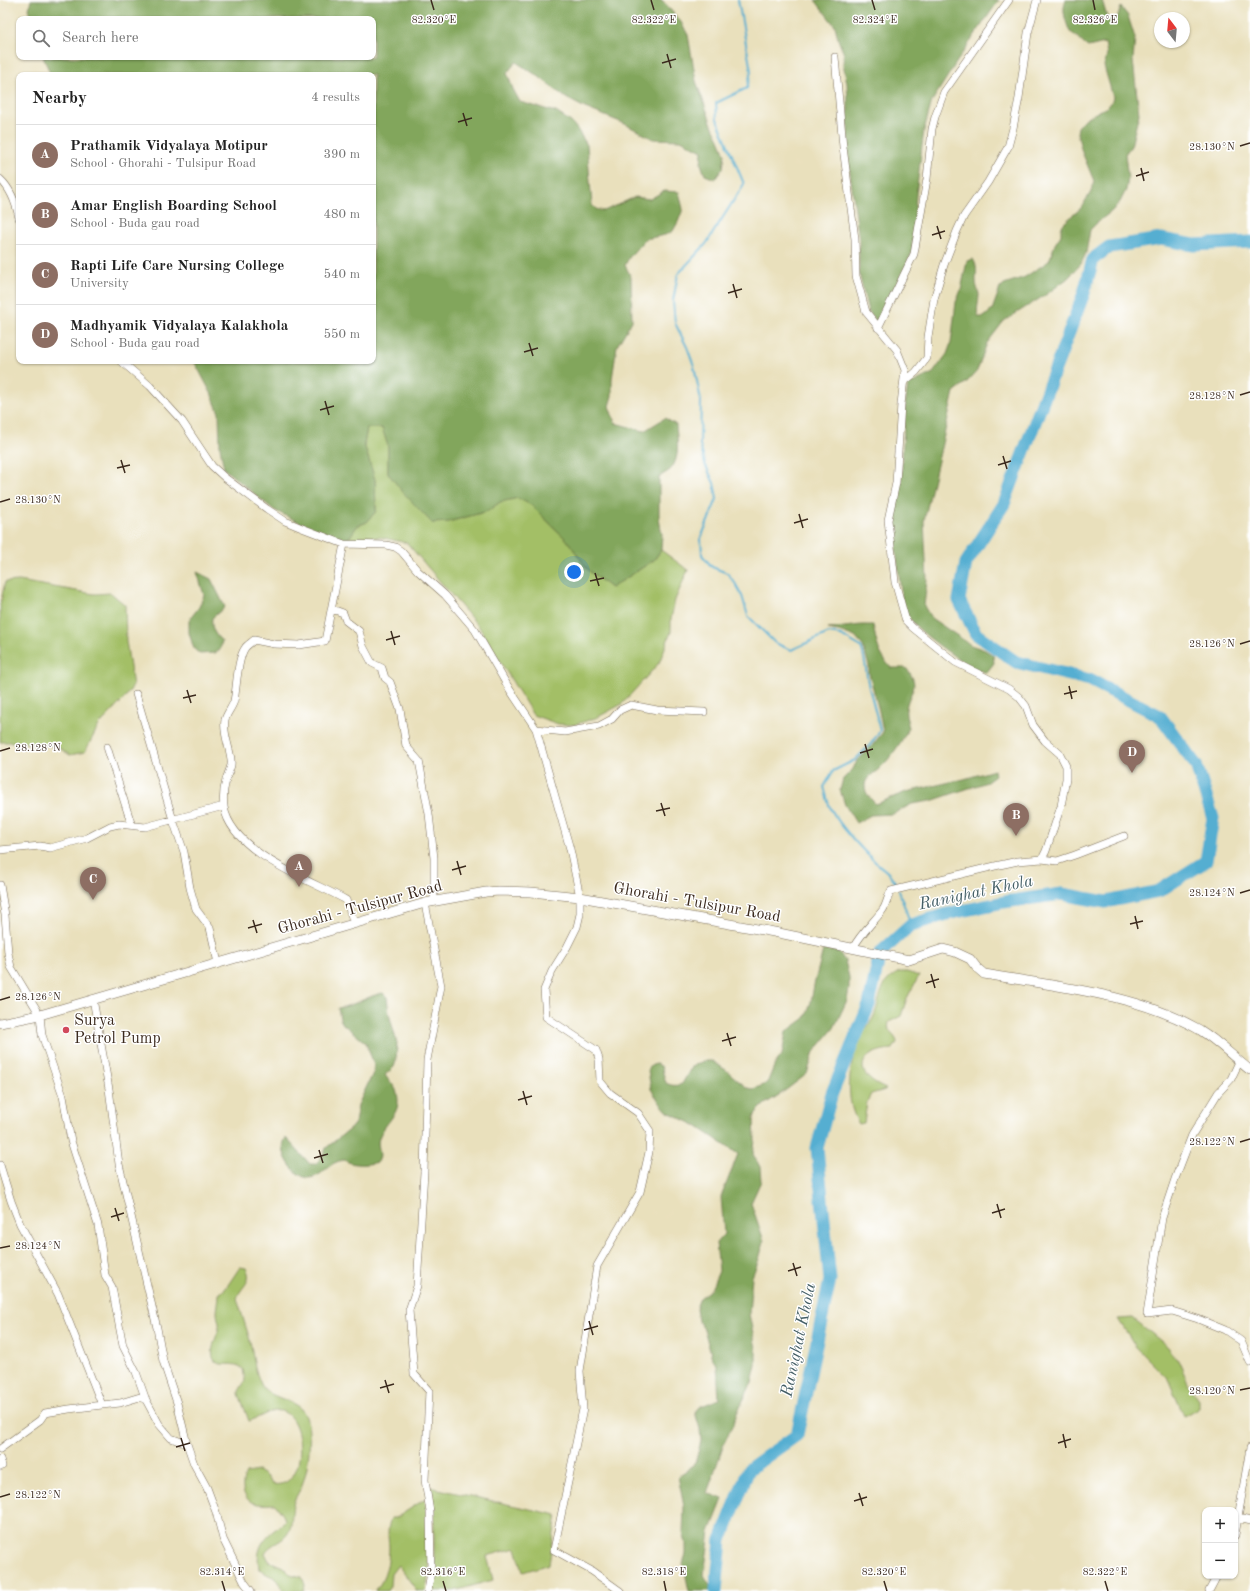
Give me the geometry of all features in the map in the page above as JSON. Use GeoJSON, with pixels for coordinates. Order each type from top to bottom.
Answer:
{"type":"FeatureCollection","features":[{"type":"Feature","properties":{"kind":"main road","name":"Ghorahi - Tulsipur Road"},"geometry":{"type":"LineString","coordinates":[[0,1023],[40,1015],[429,902],[499,891],[580,897],[760,929],[909,960],[943,949],[955,952],[970,959],[984,974],[1084,991],[1165,1014],[1201,1031],[1239,1062]]}},
{"type":"Feature","properties":{"kind":"main road"},"geometry":{"type":"LineString","coordinates":[[1239,1062],[1250,1070]]}},
{"type":"Feature","properties":{"kind":"street"},"geometry":{"type":"LineString","coordinates":[[878,328],[914,254],[927,179],[932,130],[944,92],[1009,0]]}},
{"type":"Feature","properties":{"kind":"street"},"geometry":{"type":"LineString","coordinates":[[904,382],[916,372],[927,358],[930,316],[934,298],[944,265],[957,231],[964,216],[988,182],[1008,147],[1014,128],[1028,32],[1037,0]]}},
{"type":"Feature","properties":{"kind":"street"},"geometry":{"type":"LineString","coordinates":[[835,57],[843,147],[855,240],[856,276],[866,312],[897,350],[903,361],[905,370],[901,404],[896,483],[888,520],[895,582],[906,621],[956,662],[1009,689],[1019,697],[1026,706],[1033,725],[1045,741],[1060,754],[1066,766],[1066,779],[1061,806],[1042,859]]}},
{"type":"Feature","properties":{"kind":"street"},"geometry":{"type":"LineString","coordinates":[[0,179],[11,192],[16,208]]}},
{"type":"Feature","properties":{"kind":"street"},"geometry":{"type":"LineString","coordinates":[[124,364],[150,386],[176,415],[212,466],[224,477],[267,509],[285,521],[344,544],[386,545],[395,547],[402,552],[418,571],[445,595],[475,630],[510,690],[536,729],[570,849],[580,897],[580,914],[577,927],[552,971],[544,990],[546,1017],[596,1050],[599,1059],[600,1081],[610,1093],[638,1113],[650,1131],[648,1152],[640,1192],[597,1266],[580,1371],[583,1409],[554,1550],[592,1571],[620,1591]]}},
{"type":"Feature","properties":{"kind":"street"},"geometry":{"type":"LineString","coordinates":[[344,544],[325,641],[300,645],[274,644],[254,640],[245,648],[240,665],[234,703],[225,720],[225,735],[231,764],[225,781],[224,806],[227,817],[234,829],[256,851],[286,871],[324,888],[346,900],[354,924]]}},
{"type":"Feature","properties":{"kind":"street"},"geometry":{"type":"LineString","coordinates":[[332,609],[343,612],[346,621],[359,631],[363,646],[372,663],[382,668],[385,678],[390,682],[400,709],[406,746],[419,761],[429,814],[434,858],[429,902],[441,986],[427,1060],[424,1172],[418,1246],[417,1286],[409,1310],[414,1374],[429,1392],[425,1480],[430,1519],[430,1571],[428,1591]]}},
{"type":"Feature","properties":{"kind":"street"},"geometry":{"type":"LineString","coordinates":[[136,694],[173,820],[184,852],[190,888],[196,909],[210,928],[218,963]]}},
{"type":"Feature","properties":{"kind":"street"},"geometry":{"type":"LineString","coordinates":[[536,729],[565,732],[599,726],[612,719],[620,710],[631,705],[657,710],[704,712]]}},
{"type":"Feature","properties":{"kind":"street"},"geometry":{"type":"LineString","coordinates":[[107,747],[132,826]]}},
{"type":"Feature","properties":{"kind":"street"},"geometry":{"type":"LineString","coordinates":[[0,850],[40,846],[50,848],[87,838],[110,826],[119,824],[145,827],[224,806]]}},
{"type":"Feature","properties":{"kind":"street"},"geometry":{"type":"LineString","coordinates":[[853,948],[860,936],[884,909],[888,896],[892,891],[1018,861],[1042,859],[1057,861],[1124,836]]}},
{"type":"Feature","properties":{"kind":"street"},"geometry":{"type":"LineString","coordinates":[[0,885],[5,915],[8,953],[12,967],[40,1015],[42,1035],[63,1096],[71,1140],[98,1225],[105,1275],[112,1287],[123,1346],[136,1372],[146,1400],[159,1424],[171,1438],[187,1444]]}},
{"type":"Feature","properties":{"kind":"street"},"geometry":{"type":"LineString","coordinates":[[93,999],[109,1089],[119,1164],[157,1328],[163,1361],[177,1403],[187,1444],[194,1464],[207,1488],[216,1512],[223,1539],[244,1582],[251,1591]]}},
{"type":"Feature","properties":{"kind":"street"},"geometry":{"type":"LineString","coordinates":[[1239,1062],[1231,1079],[1214,1098],[1192,1135],[1175,1179],[1162,1218],[1147,1314],[1172,1311],[1226,1330],[1241,1341],[1250,1362]]}},
{"type":"Feature","properties":{"kind":"street"},"geometry":{"type":"LineString","coordinates":[[0,1165],[20,1224],[58,1294],[102,1405]]}},
{"type":"Feature","properties":{"kind":"street"},"geometry":{"type":"LineString","coordinates":[[0,1449],[40,1420],[45,1414],[68,1409],[120,1403],[140,1398],[146,1400]]}},
{"type":"Feature","properties":{"kind":"street"},"geometry":{"type":"LineString","coordinates":[[1250,1448],[1238,1518],[1250,1521]]}},
{"type":"Feature","properties":{"kind":"street"},"geometry":{"type":"LineString","coordinates":[[0,1459],[2,1466],[0,1467]]}},
{"type":"Feature","properties":{"kind":"street"},"geometry":{"type":"LineString","coordinates":[[1209,1591],[1215,1579]]}},
{"type":"Feature","properties":{"kind":"green space"},"geometry":{"type":"Polygon","coordinates":[[[31,0],[662,0],[681,22],[688,35],[696,81],[712,125],[725,154],[723,168],[715,179],[705,175],[701,164],[702,151],[681,140],[653,139],[623,123],[585,108],[566,98],[538,76],[516,62],[507,73],[520,102],[556,112],[571,122],[577,129],[587,145],[592,205],[596,209],[604,211],[635,197],[650,199],[664,191],[679,192],[683,209],[673,231],[665,235],[645,239],[630,256],[625,265],[631,277],[632,321],[617,346],[612,379],[612,396],[609,406],[615,423],[644,431],[665,418],[676,425],[678,448],[676,460],[670,470],[659,477],[659,519],[662,534],[661,550],[654,560],[611,588],[588,570],[567,540],[531,505],[518,498],[500,502],[488,511],[448,522],[432,523],[401,490],[388,473],[388,446],[382,428],[367,428],[364,444],[375,480],[376,511],[367,522],[357,526],[347,541],[319,532],[274,510],[224,469],[220,447],[219,413],[211,393],[196,364],[376,364],[376,72],[50,72],[44,60],[376,60],[376,16],[32,16],[29,9],[31,0]]]}},
{"type":"Feature","properties":{"kind":"green space"},"geometry":{"type":"Polygon","coordinates":[[[815,0],[999,0],[963,52],[932,101],[924,130],[916,195],[912,253],[876,322],[868,311],[859,273],[859,240],[848,157],[848,102],[847,83],[843,63],[844,54],[835,26],[815,0]]]}},
{"type":"Feature","properties":{"kind":"green space"},"geometry":{"type":"Polygon","coordinates":[[[1066,0],[1102,0],[1107,17],[1112,20],[1117,18],[1121,7],[1128,16],[1135,38],[1133,60],[1139,114],[1131,146],[1125,154],[1128,179],[1126,190],[1120,202],[1112,211],[1090,230],[1086,253],[1081,264],[1068,278],[1047,294],[1004,321],[987,343],[977,371],[968,381],[954,392],[924,521],[927,580],[924,606],[931,618],[971,645],[985,650],[993,655],[994,663],[987,672],[972,667],[939,645],[915,625],[903,607],[892,518],[901,482],[905,407],[908,385],[933,373],[947,354],[951,343],[956,302],[961,290],[967,261],[973,259],[976,265],[976,283],[979,294],[977,314],[978,317],[984,317],[992,310],[1000,288],[1004,284],[1025,277],[1049,261],[1055,244],[1061,235],[1063,224],[1081,208],[1091,192],[1094,181],[1082,152],[1077,133],[1078,127],[1086,118],[1107,107],[1111,103],[1113,97],[1104,66],[1107,54],[1105,43],[1088,47],[1070,32],[1064,12],[1066,0]]]}},
{"type":"Feature","properties":{"kind":"green space"},"geometry":{"type":"Polygon","coordinates":[[[367,428],[383,428],[388,446],[388,473],[432,523],[448,522],[488,511],[500,502],[518,498],[531,505],[567,540],[588,570],[611,588],[654,560],[661,550],[688,570],[675,600],[671,619],[671,632],[659,663],[622,704],[598,717],[573,725],[558,724],[533,715],[479,627],[407,543],[379,537],[347,541],[357,526],[367,522],[376,511],[375,480],[364,444],[367,428]]]}},
{"type":"Feature","properties":{"kind":"green space"},"geometry":{"type":"Polygon","coordinates":[[[197,572],[211,579],[225,607],[212,618],[214,631],[222,641],[220,650],[215,653],[200,654],[194,649],[189,633],[189,620],[199,607],[204,595],[197,572]]]}},
{"type":"Feature","properties":{"kind":"green space"},"geometry":{"type":"Polygon","coordinates":[[[19,581],[94,594],[111,593],[125,605],[126,641],[133,686],[124,699],[99,725],[85,752],[70,755],[56,746],[18,742],[0,742],[0,605],[5,582],[19,581]]]}},
{"type":"Feature","properties":{"kind":"green space"},"geometry":{"type":"Polygon","coordinates":[[[873,625],[877,643],[883,658],[891,668],[906,668],[911,674],[914,684],[906,709],[906,717],[909,728],[888,759],[866,780],[865,789],[870,798],[876,804],[906,792],[964,779],[994,770],[995,776],[987,782],[931,801],[912,804],[893,814],[871,815],[856,823],[845,805],[840,790],[843,779],[883,732],[869,673],[869,666],[863,646],[855,637],[839,631],[828,629],[873,625]]]}},
{"type":"Feature","properties":{"kind":"green space"},"geometry":{"type":"Polygon","coordinates":[[[823,950],[838,951],[845,961],[849,977],[847,1000],[834,1028],[814,1052],[807,1074],[765,1104],[756,1113],[754,1118],[755,1141],[753,1154],[760,1167],[761,1181],[751,1203],[764,1241],[752,1277],[749,1314],[756,1348],[756,1365],[752,1382],[725,1441],[707,1493],[723,1499],[710,1532],[704,1575],[710,1585],[711,1591],[689,1591],[683,1563],[686,1554],[686,1543],[683,1533],[684,1507],[678,1476],[693,1466],[696,1460],[701,1441],[700,1429],[695,1412],[699,1407],[719,1399],[717,1366],[712,1358],[704,1329],[698,1321],[696,1308],[700,1298],[711,1289],[719,1271],[716,1243],[724,1234],[721,1197],[738,1154],[695,1125],[668,1112],[651,1089],[648,1071],[650,1066],[656,1064],[661,1066],[666,1083],[678,1085],[682,1084],[695,1064],[712,1061],[726,1070],[747,1088],[753,1089],[764,1085],[768,1081],[775,1064],[782,1055],[786,1032],[805,1018],[811,1002],[823,950]]]}},
{"type":"Feature","properties":{"kind":"green space"},"geometry":{"type":"Polygon","coordinates":[[[899,972],[907,972],[919,976],[907,998],[901,1016],[889,1022],[889,1029],[897,1042],[893,1049],[872,1054],[863,1064],[864,1071],[868,1077],[886,1089],[871,1094],[867,1102],[864,1123],[859,1124],[851,1105],[850,1073],[852,1062],[859,1038],[875,1013],[883,987],[889,979],[899,972]]]}},
{"type":"Feature","properties":{"kind":"green space"},"geometry":{"type":"Polygon","coordinates":[[[383,993],[387,997],[389,1014],[397,1043],[396,1061],[394,1067],[385,1075],[396,1090],[398,1105],[396,1111],[379,1138],[378,1144],[380,1156],[378,1162],[361,1164],[344,1160],[338,1161],[314,1177],[304,1177],[298,1174],[288,1163],[283,1150],[286,1138],[310,1164],[316,1164],[324,1154],[326,1148],[355,1123],[358,1105],[374,1071],[374,1065],[366,1043],[343,1024],[340,1019],[338,1008],[383,993]]]}},
{"type":"Feature","properties":{"kind":"green space"},"geometry":{"type":"Polygon","coordinates":[[[240,1267],[246,1268],[248,1277],[237,1299],[249,1337],[259,1380],[265,1390],[269,1393],[292,1403],[301,1409],[308,1424],[309,1446],[307,1468],[305,1477],[294,1501],[290,1528],[284,1538],[270,1547],[265,1553],[269,1561],[283,1567],[290,1574],[302,1577],[305,1585],[304,1591],[283,1591],[281,1585],[276,1579],[259,1568],[258,1557],[260,1547],[265,1539],[285,1520],[275,1504],[253,1503],[246,1496],[243,1488],[246,1473],[258,1471],[266,1476],[272,1484],[284,1483],[292,1476],[298,1466],[300,1452],[296,1426],[290,1416],[281,1411],[269,1412],[249,1421],[239,1394],[239,1391],[245,1381],[243,1369],[232,1364],[218,1363],[213,1358],[212,1354],[219,1328],[217,1313],[219,1294],[226,1288],[240,1267]]]}},
{"type":"Feature","properties":{"kind":"green space"},"geometry":{"type":"Polygon","coordinates":[[[1133,1318],[1168,1347],[1178,1360],[1191,1389],[1199,1400],[1199,1407],[1184,1416],[1168,1379],[1136,1347],[1118,1319],[1133,1318]]]}},
{"type":"Feature","properties":{"kind":"green space"},"geometry":{"type":"Polygon","coordinates":[[[429,1487],[557,1515],[549,1564],[523,1572],[516,1548],[487,1556],[493,1580],[454,1591],[434,1591],[434,1512],[429,1487]]]}},
{"type":"Feature","properties":{"kind":"green space"},"geometry":{"type":"Polygon","coordinates":[[[425,1499],[430,1545],[426,1591],[417,1591],[398,1565],[391,1574],[390,1586],[387,1591],[375,1591],[382,1581],[387,1564],[389,1546],[388,1529],[391,1518],[396,1518],[425,1499]]]}},
{"type":"Feature","properties":{"kind":"waterway"},"geometry":{"type":"LineString","coordinates":[[738,0],[751,71],[747,88],[716,103],[717,119],[744,184],[706,244],[678,274],[673,301],[675,323],[687,347],[694,366],[701,401],[700,445],[705,464],[714,483],[717,499],[701,538],[702,555],[712,567],[727,573],[735,583],[742,596],[748,616],[775,643],[791,650],[829,633],[841,635],[861,647],[869,688],[880,731],[870,745],[855,760],[833,771],[824,787],[829,805],[842,826],[875,862],[892,877],[897,887]]}},
{"type":"Feature","properties":{"kind":"waterway","name":"Ranighat Khola"},"geometry":{"type":"LineString","coordinates":[[716,1591],[721,1540],[749,1469],[797,1435],[830,1280],[817,1148],[832,1093],[869,1005],[880,953],[911,925],[947,914],[1004,902],[1062,894],[1106,902],[1159,891],[1206,861],[1213,818],[1196,765],[1160,716],[1090,680],[1016,662],[976,634],[959,600],[966,563],[1004,504],[1084,293],[1093,259],[1109,247],[1161,239],[1194,245],[1250,242]]}},
{"type":"Feature","properties":{"kind":"waterway"},"geometry":{"type":"LineString","coordinates":[[899,891],[911,925]]}},
{"type":"Feature","properties":{"kind":"place","name":"Madhyamik Vidyalaya Kalakhola"},"geometry":{"type":"Point","coordinates":[1132,773]}},
{"type":"Feature","properties":{"kind":"place","name":"Amar English Boarding School"},"geometry":{"type":"Point","coordinates":[1016,836]}},
{"type":"Feature","properties":{"kind":"place","name":"Prathamik Vidyalaya Motipur"},"geometry":{"type":"Point","coordinates":[299,887]}},
{"type":"Feature","properties":{"kind":"place","name":"Rapti Life Care Nursing College"},"geometry":{"type":"Point","coordinates":[93,900]}},
{"type":"Feature","properties":{"kind":"place","name":"Surya Petrol Pump"},"geometry":{"type":"Point","coordinates":[66,1030]}}]}
